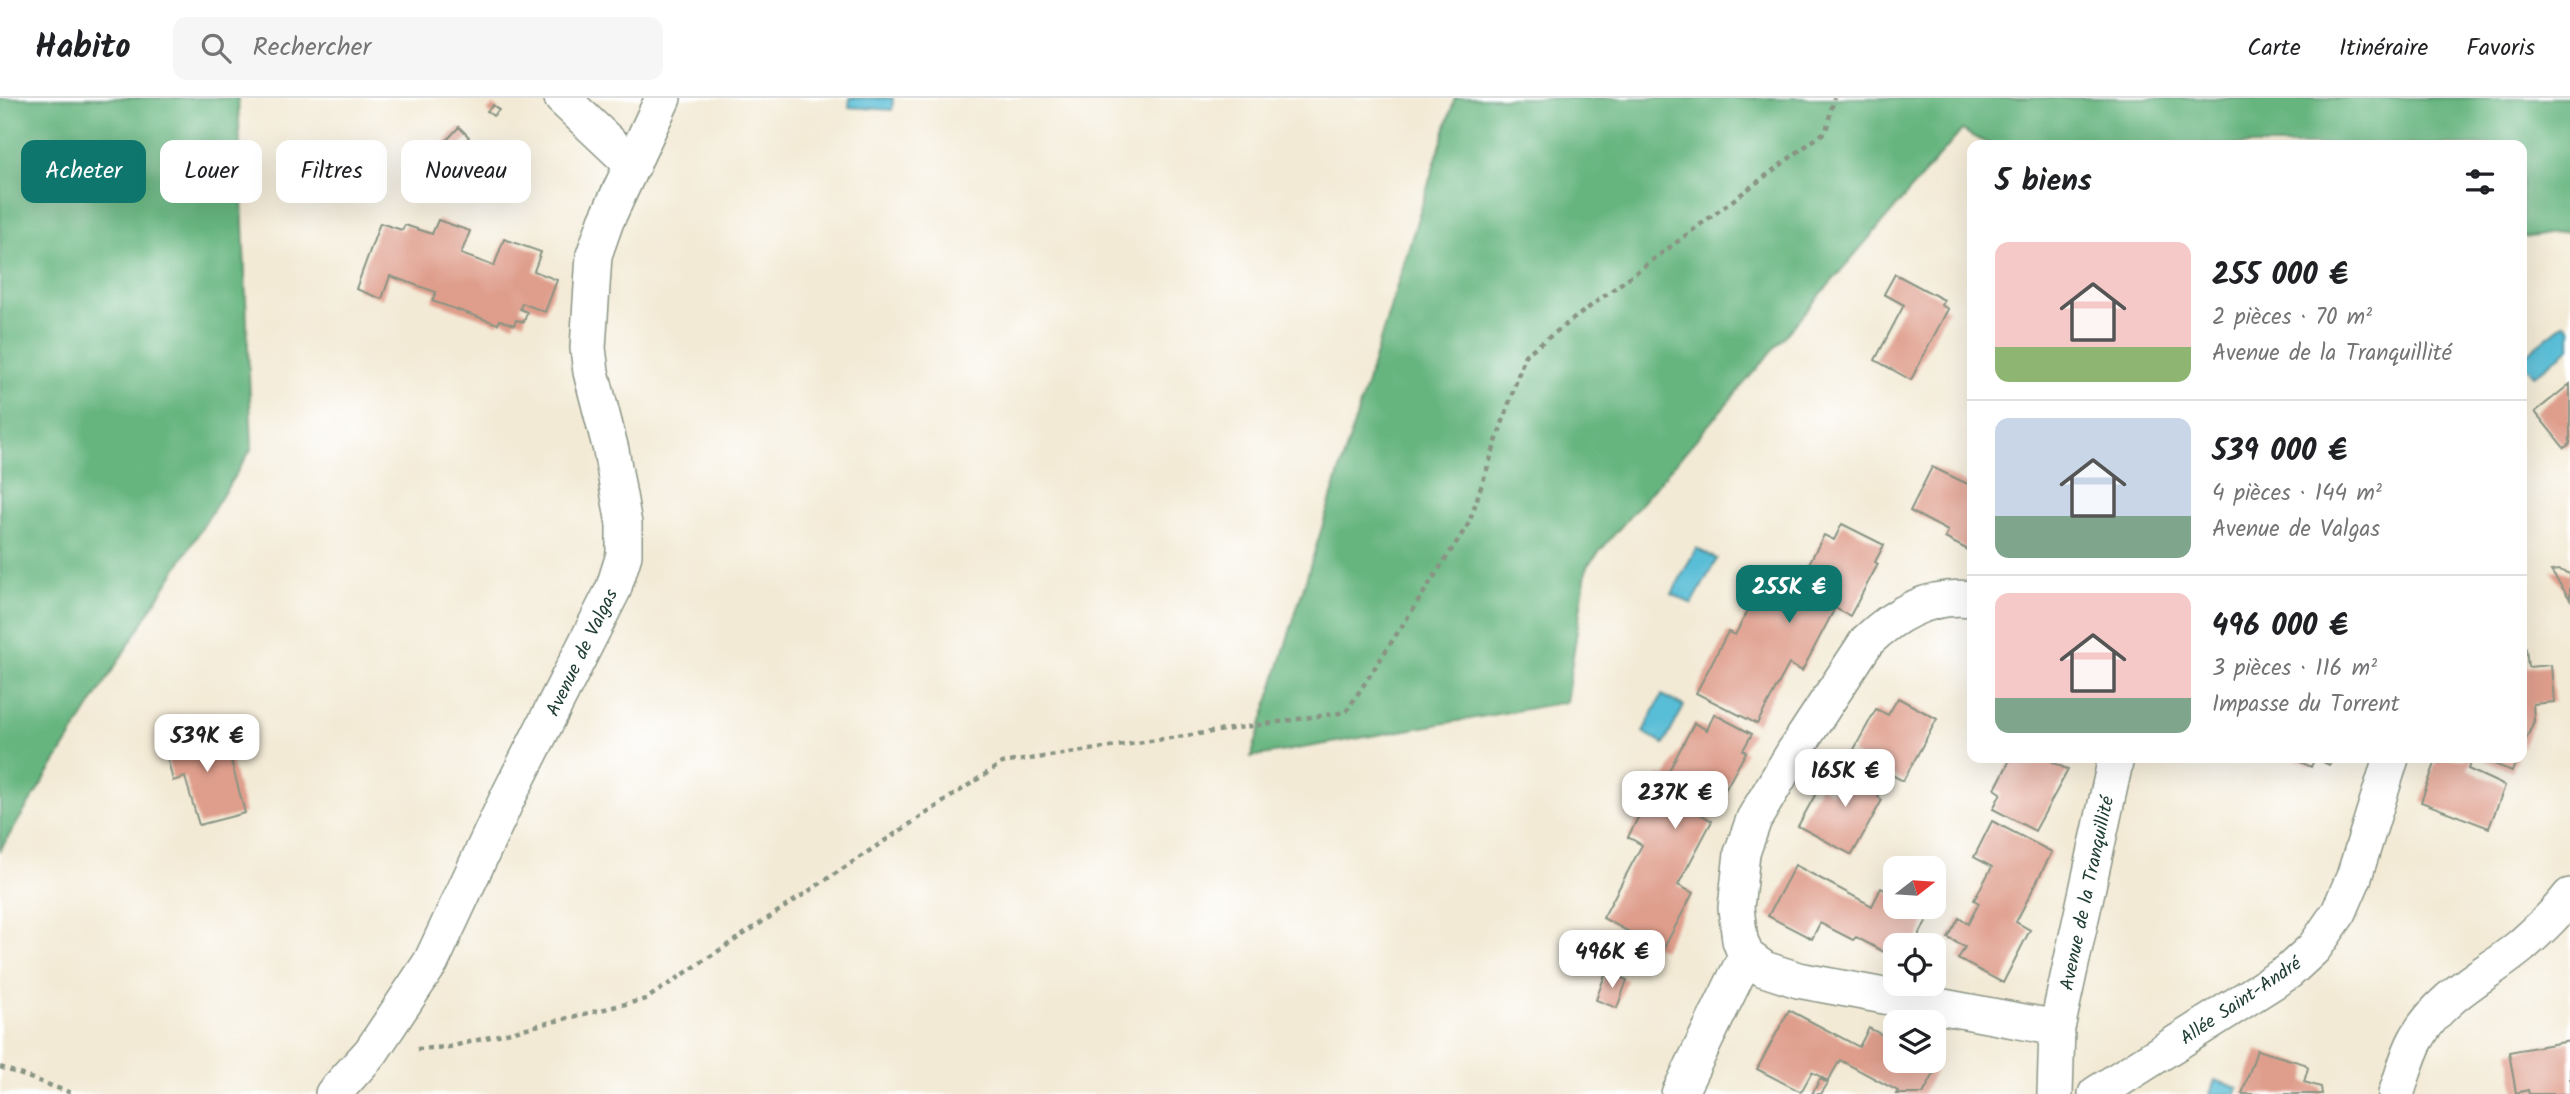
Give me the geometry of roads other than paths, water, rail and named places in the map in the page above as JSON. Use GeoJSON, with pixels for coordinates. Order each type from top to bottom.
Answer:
{"type":"FeatureCollection","features":[{"type":"Feature","properties":{"kind":"street"},"geometry":{"type":"LineString","coordinates":[[562,98],[633,165]]}},
{"type":"Feature","properties":{"kind":"street","name":"Avenue de Valgas"},"geometry":{"type":"LineString","coordinates":[[333,1094],[371,1052],[431,962],[508,797],[613,590],[624,555],[624,524],[588,348],[594,255],[606,222],[663,98]]}},
{"type":"Feature","properties":{"kind":"street"},"geometry":{"type":"LineString","coordinates":[[1967,599],[1941,600],[1916,605],[1867,641],[1794,752],[1754,819],[1742,853],[1736,908],[1740,940],[1746,956],[1764,969],[1798,980],[2057,1028]]}},
{"type":"Feature","properties":{"kind":"street","name":"Avenue de la Tranquillité"},"geometry":{"type":"LineString","coordinates":[[2055,1094],[2057,1028],[2115,763]]}},
{"type":"Feature","properties":{"kind":"street","name":"Allée Saint-André"},"geometry":{"type":"LineString","coordinates":[[2096,1094],[2288,972],[2314,948],[2339,912],[2354,877],[2389,763]]}},
{"type":"Feature","properties":{"kind":"street"},"geometry":{"type":"LineString","coordinates":[[2396,1094],[2416,1040],[2429,1020],[2466,985],[2520,947],[2570,896]]}},
{"type":"Feature","properties":{"kind":"street"},"geometry":{"type":"LineString","coordinates":[[1679,1094],[1746,956]]}},
{"type":"Feature","properties":{"kind":"water"},"geometry":{"type":"Polygon","coordinates":[[[850,98],[893,98],[892,110],[849,107],[850,98]]]}},
{"type":"Feature","properties":{"kind":"water"},"geometry":{"type":"Polygon","coordinates":[[[2565,323],[2570,330],[2570,348],[2534,376],[2527,367],[2527,353],[2565,323]]]}},
{"type":"Feature","properties":{"kind":"water"},"geometry":{"type":"Polygon","coordinates":[[[1696,548],[1717,559],[1692,604],[1672,594],[1696,548]]]}},
{"type":"Feature","properties":{"kind":"water"},"geometry":{"type":"Polygon","coordinates":[[[1662,695],[1684,706],[1664,744],[1643,732],[1662,695]]]}},
{"type":"Feature","properties":{"kind":"water"},"geometry":{"type":"Polygon","coordinates":[[[2215,1080],[2238,1088],[2236,1094],[2210,1094],[2215,1080]]]}}]}
